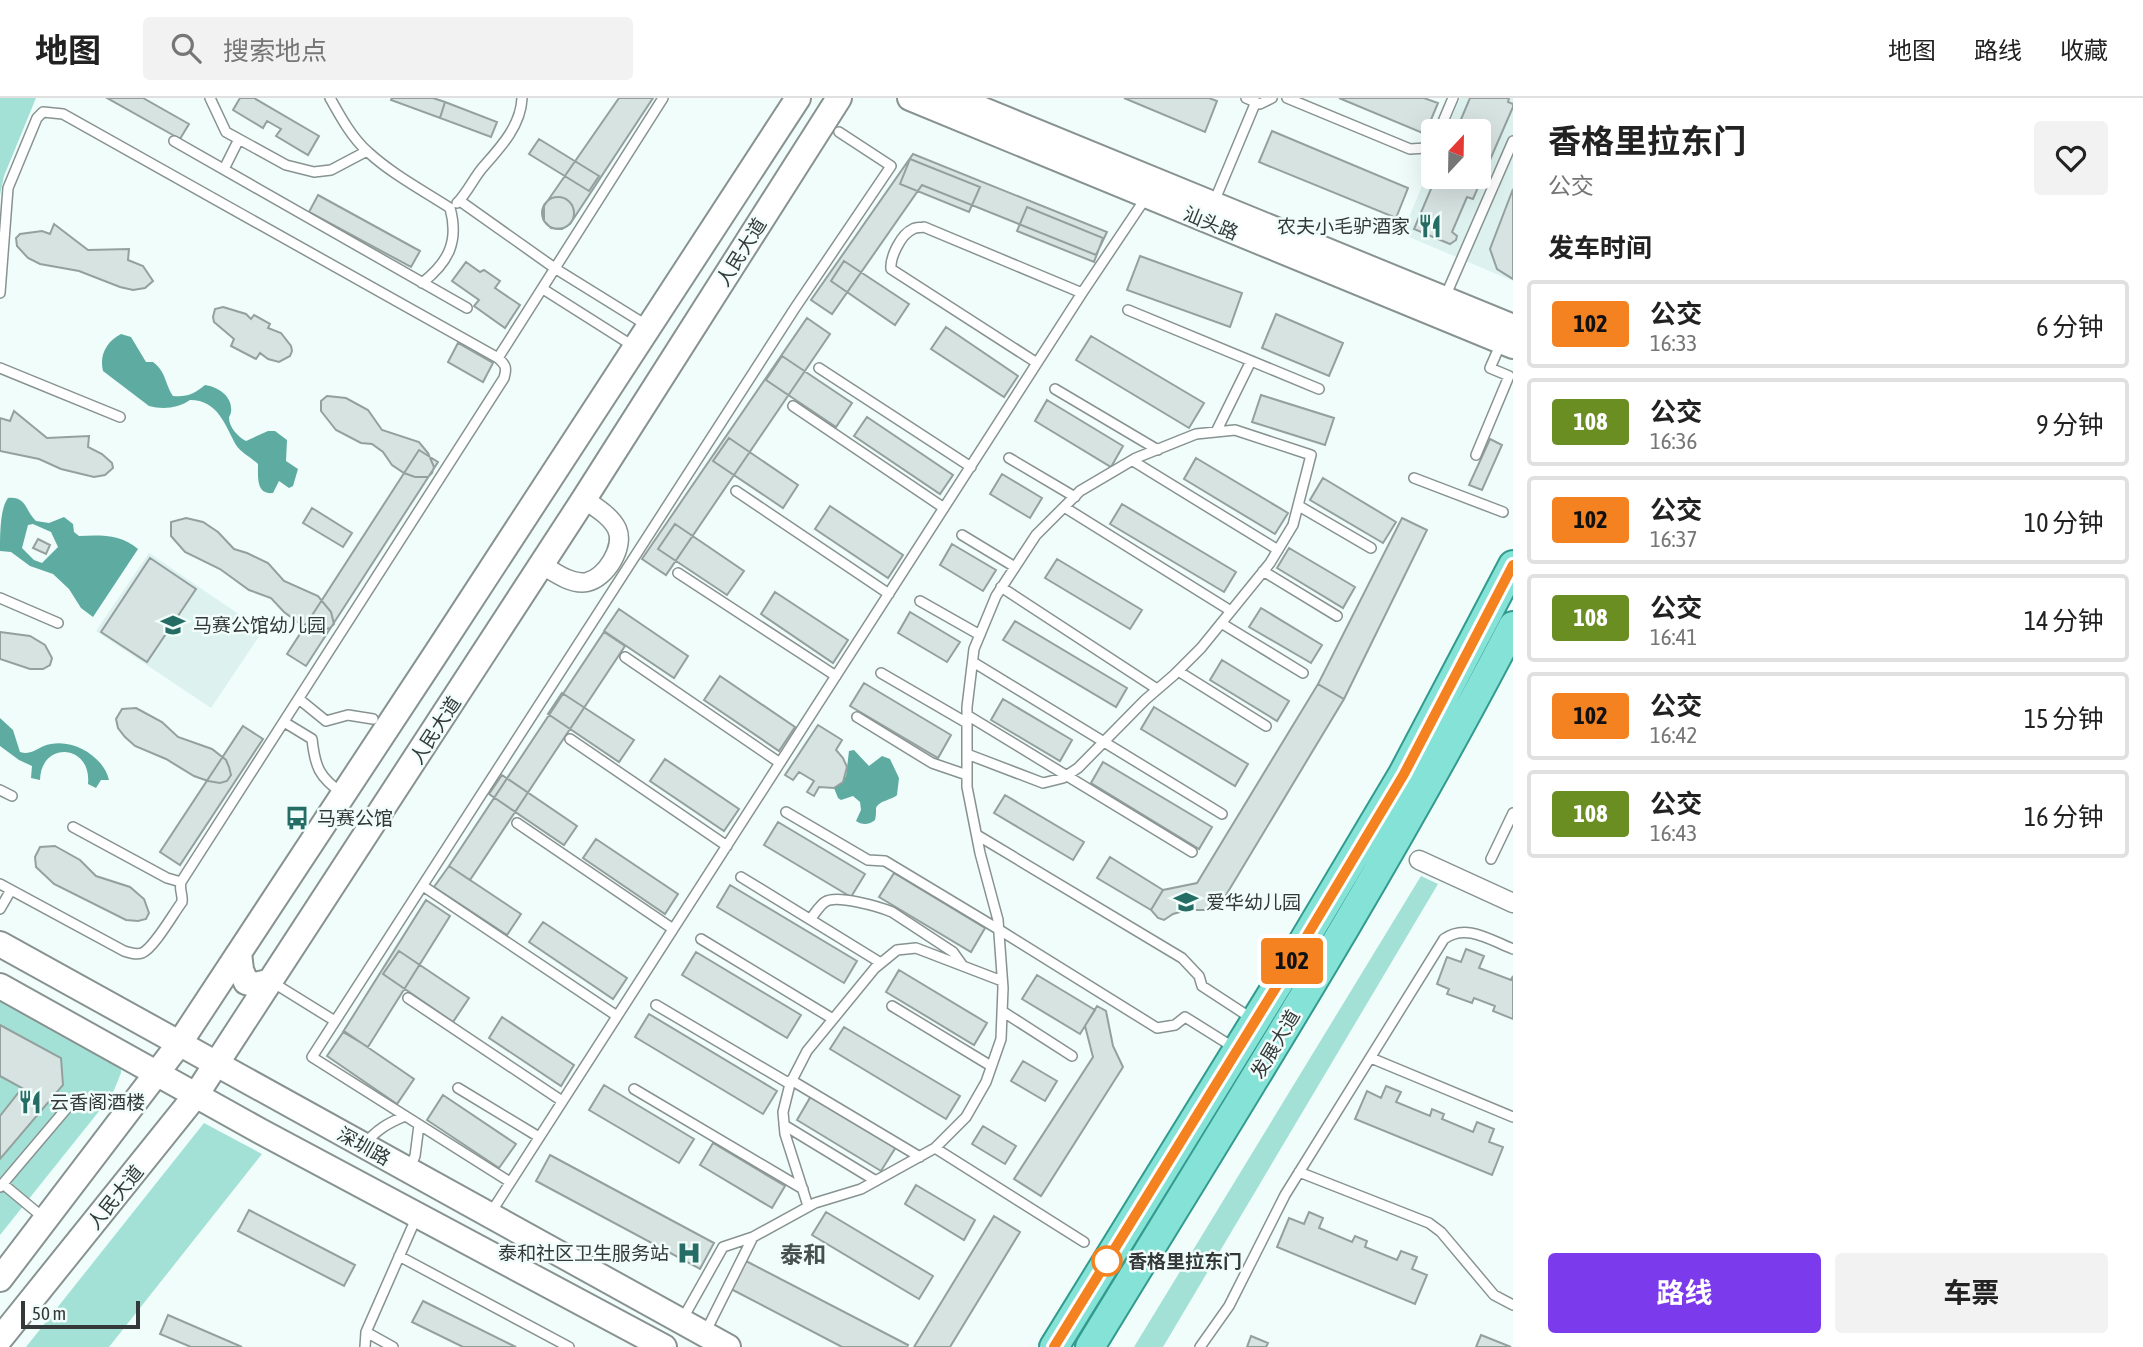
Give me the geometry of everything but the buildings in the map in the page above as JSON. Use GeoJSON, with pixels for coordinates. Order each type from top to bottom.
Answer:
{"type":"FeatureCollection","features":[{"type":"Feature","properties":{"kind":"main road","name":"人民大道"},"geometry":{"type":"LineString","coordinates":[[0,1279],[179,1044],[239,953],[337,790],[438,652],[798,98]]}},
{"type":"Feature","properties":{"kind":"main road","name":"人民大道"},"geometry":{"type":"LineString","coordinates":[[0,1339],[196,1095],[472,673],[839,98]]}},
{"type":"Feature","properties":{"kind":"main road","name":"汕头路"},"geometry":{"type":"LineString","coordinates":[[910,98],[1152,188],[1213,204],[1444,299],[1509,338]]}},
{"type":"Feature","properties":{"kind":"main road","name":"汕头路"},"geometry":{"type":"LineString","coordinates":[[954,98],[1152,188],[1509,338]]}},
{"type":"Feature","properties":{"kind":"main road","name":"发展大道"},"geometry":{"type":"LineString","coordinates":[[1054,1347],[1256,1021],[1404,774],[1513,565]]}},
{"type":"Feature","properties":{"kind":"main road","name":"发展大道"},"geometry":{"type":"LineString","coordinates":[[1090,1347],[1303,998],[1422,794],[1513,626]]}},
{"type":"Feature","properties":{"kind":"main road"},"geometry":{"type":"LineString","coordinates":[[438,652],[472,673]]}},
{"type":"Feature","properties":{"kind":"main road","name":"深圳路"},"geometry":{"type":"LineString","coordinates":[[0,944],[728,1347]]}},
{"type":"Feature","properties":{"kind":"main road"},"geometry":{"type":"LineString","coordinates":[[239,953],[246,982],[256,985],[271,981]]}},
{"type":"Feature","properties":{"kind":"main road","name":"深圳路"},"geometry":{"type":"LineString","coordinates":[[0,986],[156,1074],[664,1347]]}},
{"type":"Feature","properties":{"kind":"main road"},"geometry":{"type":"LineString","coordinates":[[91,1160],[104,1157],[114,1160],[121,1170],[124,1186]]}},
{"type":"Feature","properties":{"kind":"street"},"geometry":{"type":"LineString","coordinates":[[541,565],[566,579],[587,582],[618,567],[617,529],[603,513],[584,499]]}},
{"type":"Feature","properties":{"kind":"street"},"geometry":{"type":"LineString","coordinates":[[1419,860],[1513,903]]}},
{"type":"Feature","properties":{"kind":"lane"},"geometry":{"type":"LineString","coordinates":[[210,98],[223,128],[286,165],[314,172],[331,170],[367,151]]}},
{"type":"Feature","properties":{"kind":"lane"},"geometry":{"type":"LineString","coordinates":[[330,98],[341,118],[367,151],[409,183],[450,208],[455,228],[450,248],[438,270],[422,283]]}},
{"type":"Feature","properties":{"kind":"lane"},"geometry":{"type":"LineString","coordinates":[[450,208],[460,201],[483,167],[498,153],[513,127],[522,98]]}},
{"type":"Feature","properties":{"kind":"lane"},"geometry":{"type":"LineString","coordinates":[[498,358],[663,98]]}},
{"type":"Feature","properties":{"kind":"lane"},"geometry":{"type":"LineString","coordinates":[[1213,204],[1250,101],[1266,103],[1272,98]]}},
{"type":"Feature","properties":{"kind":"lane"},"geometry":{"type":"LineString","coordinates":[[1287,98],[1410,149],[1421,148]]}},
{"type":"Feature","properties":{"kind":"lane"},"geometry":{"type":"LineString","coordinates":[[1443,119],[1452,98]]}},
{"type":"Feature","properties":{"kind":"lane"},"geometry":{"type":"LineString","coordinates":[[0,293],[8,188],[37,118],[43,113],[54,113],[74,121],[498,358],[507,369],[504,378],[181,882],[182,902],[149,947],[142,953],[124,951],[0,884]]}},
{"type":"Feature","properties":{"kind":"lane"},"geometry":{"type":"LineString","coordinates":[[510,1182],[312,1058],[423,886],[618,567],[891,166],[839,132]]}},
{"type":"Feature","properties":{"kind":"lane"},"geometry":{"type":"LineString","coordinates":[[224,169],[239,139]]}},
{"type":"Feature","properties":{"kind":"lane"},"geometry":{"type":"LineString","coordinates":[[174,141],[467,308]]}},
{"type":"Feature","properties":{"kind":"lane"},"geometry":{"type":"LineString","coordinates":[[1444,299],[1513,141]]}},
{"type":"Feature","properties":{"kind":"lane"},"geometry":{"type":"LineString","coordinates":[[489,1215],[1152,188]]}},
{"type":"Feature","properties":{"kind":"lane"},"geometry":{"type":"LineString","coordinates":[[460,201],[556,269],[642,337]]}},
{"type":"Feature","properties":{"kind":"lane"},"geometry":{"type":"LineString","coordinates":[[1037,363],[891,269],[891,261],[904,236],[912,229],[925,227],[1082,293]]}},
{"type":"Feature","properties":{"kind":"lane"},"geometry":{"type":"LineString","coordinates":[[543,289],[642,337]]}},
{"type":"Feature","properties":{"kind":"lane"},"geometry":{"type":"LineString","coordinates":[[1128,310],[1319,389]]}},
{"type":"Feature","properties":{"kind":"lane"},"geometry":{"type":"LineString","coordinates":[[1476,455],[1510,376],[1490,368],[1509,338]]}},
{"type":"Feature","properties":{"kind":"lane"},"geometry":{"type":"LineString","coordinates":[[1216,432],[1251,361]]}},
{"type":"Feature","properties":{"kind":"lane"},"geometry":{"type":"LineString","coordinates":[[0,368],[120,417]]}},
{"type":"Feature","properties":{"kind":"lane"},"geometry":{"type":"LineString","coordinates":[[819,368],[971,467]]}},
{"type":"Feature","properties":{"kind":"lane"},"geometry":{"type":"LineString","coordinates":[[1055,389],[1158,450]]}},
{"type":"Feature","properties":{"kind":"lane"},"geometry":{"type":"LineString","coordinates":[[793,406],[944,508]]}},
{"type":"Feature","properties":{"kind":"lane"},"geometry":{"type":"LineString","coordinates":[[681,1322],[718,1252],[727,1245],[753,1237],[808,1206],[861,1189],[935,1148],[966,1118],[992,1066],[1001,1039],[1002,982],[998,929],[967,787],[967,754],[967,719],[974,649],[1001,587],[1037,535],[1080,491],[1133,460],[1196,434],[1235,430],[1311,455],[1293,525],[1263,571],[1178,671],[1078,768],[1067,775],[1043,783],[967,754]]}},
{"type":"Feature","properties":{"kind":"lane"},"geometry":{"type":"LineString","coordinates":[[1009,458],[1074,497]]}},
{"type":"Feature","properties":{"kind":"lane"},"geometry":{"type":"LineString","coordinates":[[1133,460],[1278,550]]}},
{"type":"Feature","properties":{"kind":"lane"},"geometry":{"type":"LineString","coordinates":[[1414,478],[1503,512]]}},
{"type":"Feature","properties":{"kind":"lane"},"geometry":{"type":"LineString","coordinates":[[736,491],[889,594]]}},
{"type":"Feature","properties":{"kind":"lane"},"geometry":{"type":"LineString","coordinates":[[1299,506],[1371,548]]}},
{"type":"Feature","properties":{"kind":"lane"},"geometry":{"type":"LineString","coordinates":[[1064,507],[1231,611]]}},
{"type":"Feature","properties":{"kind":"lane"},"geometry":{"type":"LineString","coordinates":[[961,535],[1015,567]]}},
{"type":"Feature","properties":{"kind":"lane"},"geometry":{"type":"LineString","coordinates":[[1263,571],[1337,616]]}},
{"type":"Feature","properties":{"kind":"lane"},"geometry":{"type":"LineString","coordinates":[[678,573],[836,676]]}},
{"type":"Feature","properties":{"kind":"lane"},"geometry":{"type":"LineString","coordinates":[[1001,587],[1157,689]]}},
{"type":"Feature","properties":{"kind":"lane"},"geometry":{"type":"LineString","coordinates":[[0,598],[58,623]]}},
{"type":"Feature","properties":{"kind":"lane"},"geometry":{"type":"LineString","coordinates":[[920,601],[980,635]]}},
{"type":"Feature","properties":{"kind":"lane"},"geometry":{"type":"LineString","coordinates":[[1221,623],[1303,673]]}},
{"type":"Feature","properties":{"kind":"lane"},"geometry":{"type":"LineString","coordinates":[[625,657],[780,763]]}},
{"type":"Feature","properties":{"kind":"lane"},"geometry":{"type":"LineString","coordinates":[[973,662],[1222,814]]}},
{"type":"Feature","properties":{"kind":"lane"},"geometry":{"type":"LineString","coordinates":[[1178,671],[1266,726]]}},
{"type":"Feature","properties":{"kind":"lane"},"geometry":{"type":"LineString","coordinates":[[881,673],[1067,775],[1192,852]]}},
{"type":"Feature","properties":{"kind":"lane"},"geometry":{"type":"LineString","coordinates":[[299,699],[326,721],[348,715],[373,719]]}},
{"type":"Feature","properties":{"kind":"lane"},"geometry":{"type":"LineString","coordinates":[[857,717],[932,763],[967,775]]}},
{"type":"Feature","properties":{"kind":"lane"},"geometry":{"type":"LineString","coordinates":[[284,722],[312,739],[314,760],[320,772],[337,790]]}},
{"type":"Feature","properties":{"kind":"lane"},"geometry":{"type":"LineString","coordinates":[[570,740],[727,846]]}},
{"type":"Feature","properties":{"kind":"lane"},"geometry":{"type":"LineString","coordinates":[[0,790],[12,796]]}},
{"type":"Feature","properties":{"kind":"lane"},"geometry":{"type":"LineString","coordinates":[[786,812],[868,860],[885,861],[1157,1028],[1175,1025],[1185,1017],[1238,1049]]}},
{"type":"Feature","properties":{"kind":"lane"},"geometry":{"type":"LineString","coordinates":[[1491,859],[1513,813]]}},
{"type":"Feature","properties":{"kind":"lane"},"geometry":{"type":"LineString","coordinates":[[517,823],[673,929]]}},
{"type":"Feature","properties":{"kind":"lane"},"geometry":{"type":"LineString","coordinates":[[73,827],[167,878],[181,882]]}},
{"type":"Feature","properties":{"kind":"lane"},"geometry":{"type":"LineString","coordinates":[[977,835],[1182,958],[1199,976],[1202,986],[1256,1021]]}},
{"type":"Feature","properties":{"kind":"lane"},"geometry":{"type":"LineString","coordinates":[[741,877],[881,963]]}},
{"type":"Feature","properties":{"kind":"lane"},"geometry":{"type":"LineString","coordinates":[[423,886],[617,1016]]}},
{"type":"Feature","properties":{"kind":"lane"},"geometry":{"type":"LineString","coordinates":[[0,909],[11,890]]}},
{"type":"Feature","properties":{"kind":"lane"},"geometry":{"type":"LineString","coordinates":[[810,919],[826,901],[834,898],[882,908],[953,952],[964,967]]}},
{"type":"Feature","properties":{"kind":"lane"},"geometry":{"type":"LineString","coordinates":[[1200,1347],[1229,1307],[1285,1195],[1444,939],[1453,932],[1469,931],[1513,949]]}},
{"type":"Feature","properties":{"kind":"lane"},"geometry":{"type":"LineString","coordinates":[[701,939],[833,1019]]}},
{"type":"Feature","properties":{"kind":"lane"},"geometry":{"type":"LineString","coordinates":[[808,1206],[784,1125],[783,1112],[790,1082],[807,1051],[881,963],[897,950],[916,948],[1002,982]]}},
{"type":"Feature","properties":{"kind":"lane"},"geometry":{"type":"LineString","coordinates":[[271,981],[335,1021]]}},
{"type":"Feature","properties":{"kind":"lane"},"geometry":{"type":"LineString","coordinates":[[408,998],[562,1101]]}},
{"type":"Feature","properties":{"kind":"lane"},"geometry":{"type":"LineString","coordinates":[[656,1005],[920,1157]]}},
{"type":"Feature","properties":{"kind":"lane"},"geometry":{"type":"LineString","coordinates":[[892,1006],[992,1066]]}},
{"type":"Feature","properties":{"kind":"lane"},"geometry":{"type":"LineString","coordinates":[[1002,1011],[1072,1056]]}},
{"type":"Feature","properties":{"kind":"lane"},"geometry":{"type":"LineString","coordinates":[[1371,1058],[1513,1117]]}},
{"type":"Feature","properties":{"kind":"lane"},"geometry":{"type":"LineString","coordinates":[[458,1088],[539,1137]]}},
{"type":"Feature","properties":{"kind":"lane"},"geometry":{"type":"LineString","coordinates":[[634,1089],[803,1189]]}},
{"type":"Feature","properties":{"kind":"lane"},"geometry":{"type":"LineString","coordinates":[[47,1220],[1,1185],[72,1102]]}},
{"type":"Feature","properties":{"kind":"lane"},"geometry":{"type":"LineString","coordinates":[[364,1146],[373,1134],[386,1124],[405,1116]]}},
{"type":"Feature","properties":{"kind":"lane"},"geometry":{"type":"LineString","coordinates":[[408,1171],[416,1149],[419,1125]]}},
{"type":"Feature","properties":{"kind":"lane"},"geometry":{"type":"LineString","coordinates":[[784,1125],[876,1181]]}},
{"type":"Feature","properties":{"kind":"lane"},"geometry":{"type":"LineString","coordinates":[[935,1148],[1084,1242]]}},
{"type":"Feature","properties":{"kind":"lane"},"geometry":{"type":"LineString","coordinates":[[1300,1172],[1429,1223],[1441,1232],[1494,1294],[1513,1305]]}},
{"type":"Feature","properties":{"kind":"lane"},"geometry":{"type":"LineString","coordinates":[[365,1347],[366,1332],[417,1215]]}},
{"type":"Feature","properties":{"kind":"lane"},"geometry":{"type":"LineString","coordinates":[[704,1334],[753,1237]]}},
{"type":"Feature","properties":{"kind":"lane"},"geometry":{"type":"LineString","coordinates":[[399,1256],[569,1347]]}},
{"type":"Feature","properties":{"kind":"lane"},"geometry":{"type":"LineString","coordinates":[[366,1332],[393,1347]]}},
{"type":"Feature","properties":{"kind":"shaded area"},"geometry":{"type":"Polygon","coordinates":[[[0,98],[36,98],[4,176],[0,195],[0,98]]]}},
{"type":"Feature","properties":{"kind":"shaded area"},"geometry":{"type":"Polygon","coordinates":[[[1460,98],[1513,98],[1513,281],[1402,234],[1421,189],[1491,189],[1491,119],[1451,119],[1460,98]]]}},
{"type":"Feature","properties":{"kind":"shaded area"},"geometry":{"type":"Polygon","coordinates":[[[121,334],[131,337],[146,362],[153,362],[158,366],[173,396],[190,394],[205,385],[215,388],[230,402],[231,425],[243,439],[246,441],[268,431],[275,431],[287,440],[286,461],[298,469],[293,486],[289,488],[279,481],[273,493],[263,491],[259,484],[258,464],[238,448],[224,422],[207,404],[190,400],[171,408],[149,406],[103,371],[105,349],[121,334]]]}},
{"type":"Feature","properties":{"kind":"shaded area"},"geometry":{"type":"Polygon","coordinates":[[[8,498],[19,499],[36,521],[49,523],[64,517],[73,524],[74,532],[79,536],[117,538],[138,549],[93,617],[81,608],[69,589],[53,574],[30,566],[11,552],[0,551],[5,502],[8,498]],[[33,524],[28,525],[22,548],[34,560],[42,563],[58,547],[51,532],[33,524]]]}},
{"type":"Feature","properties":{"kind":"shaded area","name":"马赛公馆幼儿园"},"geometry":{"type":"Polygon","coordinates":[[[149,553],[240,615],[237,620],[260,635],[211,708],[96,631],[149,553]]]}},
{"type":"Feature","properties":{"kind":"shaded area"},"geometry":{"type":"Polygon","coordinates":[[[0,718],[13,730],[20,752],[29,753],[46,745],[69,744],[95,757],[109,780],[101,780],[96,788],[88,784],[87,771],[82,761],[66,752],[48,758],[40,780],[31,778],[32,766],[0,746],[0,718]]]}},
{"type":"Feature","properties":{"kind":"shaded area"},"geometry":{"type":"Polygon","coordinates":[[[854,750],[869,766],[882,756],[890,759],[899,778],[897,795],[877,806],[875,820],[868,824],[856,821],[861,810],[860,802],[853,796],[841,800],[834,788],[846,776],[849,751],[854,750]]]}},
{"type":"Feature","properties":{"kind":"shaded area"},"geometry":{"type":"Polygon","coordinates":[[[1421,876],[1438,884],[1163,1347],[1134,1347],[1421,876]]]}},
{"type":"Feature","properties":{"kind":"shaded area"},"geometry":{"type":"Polygon","coordinates":[[[0,988],[122,1055],[121,1073],[112,1095],[0,1235],[0,988]]]}},
{"type":"Feature","properties":{"kind":"shaded area"},"geometry":{"type":"Polygon","coordinates":[[[204,1123],[262,1154],[109,1347],[26,1347],[204,1123]]]}},
{"type":"Feature","properties":{"kind":"bus line","name":"102"},"geometry":{"type":"LineString","coordinates":[[1054,1347],[1404,774],[1513,565]]}},
{"type":"Feature","properties":{"kind":"place","name":"农夫小毛驴酒家"},"geometry":{"type":"Point","coordinates":[1430,226]}},
{"type":"Feature","properties":{"kind":"place","name":"马赛公馆幼儿园"},"geometry":{"type":"Point","coordinates":[173,625]}},
{"type":"Feature","properties":{"kind":"place","name":"马赛公馆"},"geometry":{"type":"Point","coordinates":[297,818]}},
{"type":"Feature","properties":{"kind":"place","name":"爱华幼儿园"},"geometry":{"type":"Point","coordinates":[1186,902]}},
{"type":"Feature","properties":{"kind":"place","name":"云香阁酒楼"},"geometry":{"type":"Point","coordinates":[30,1102]}},
{"type":"Feature","properties":{"kind":"place","name":"泰和社区卫生服务站"},"geometry":{"type":"Point","coordinates":[689,1253]}},
{"type":"Feature","properties":{"kind":"place","name":"香格里拉东门"},"geometry":{"type":"Point","coordinates":[1107,1261]}},
{"type":"Feature","properties":{"kind":"district","name":"泰和"},"geometry":{"type":"Point","coordinates":[803,1255]}}]}
